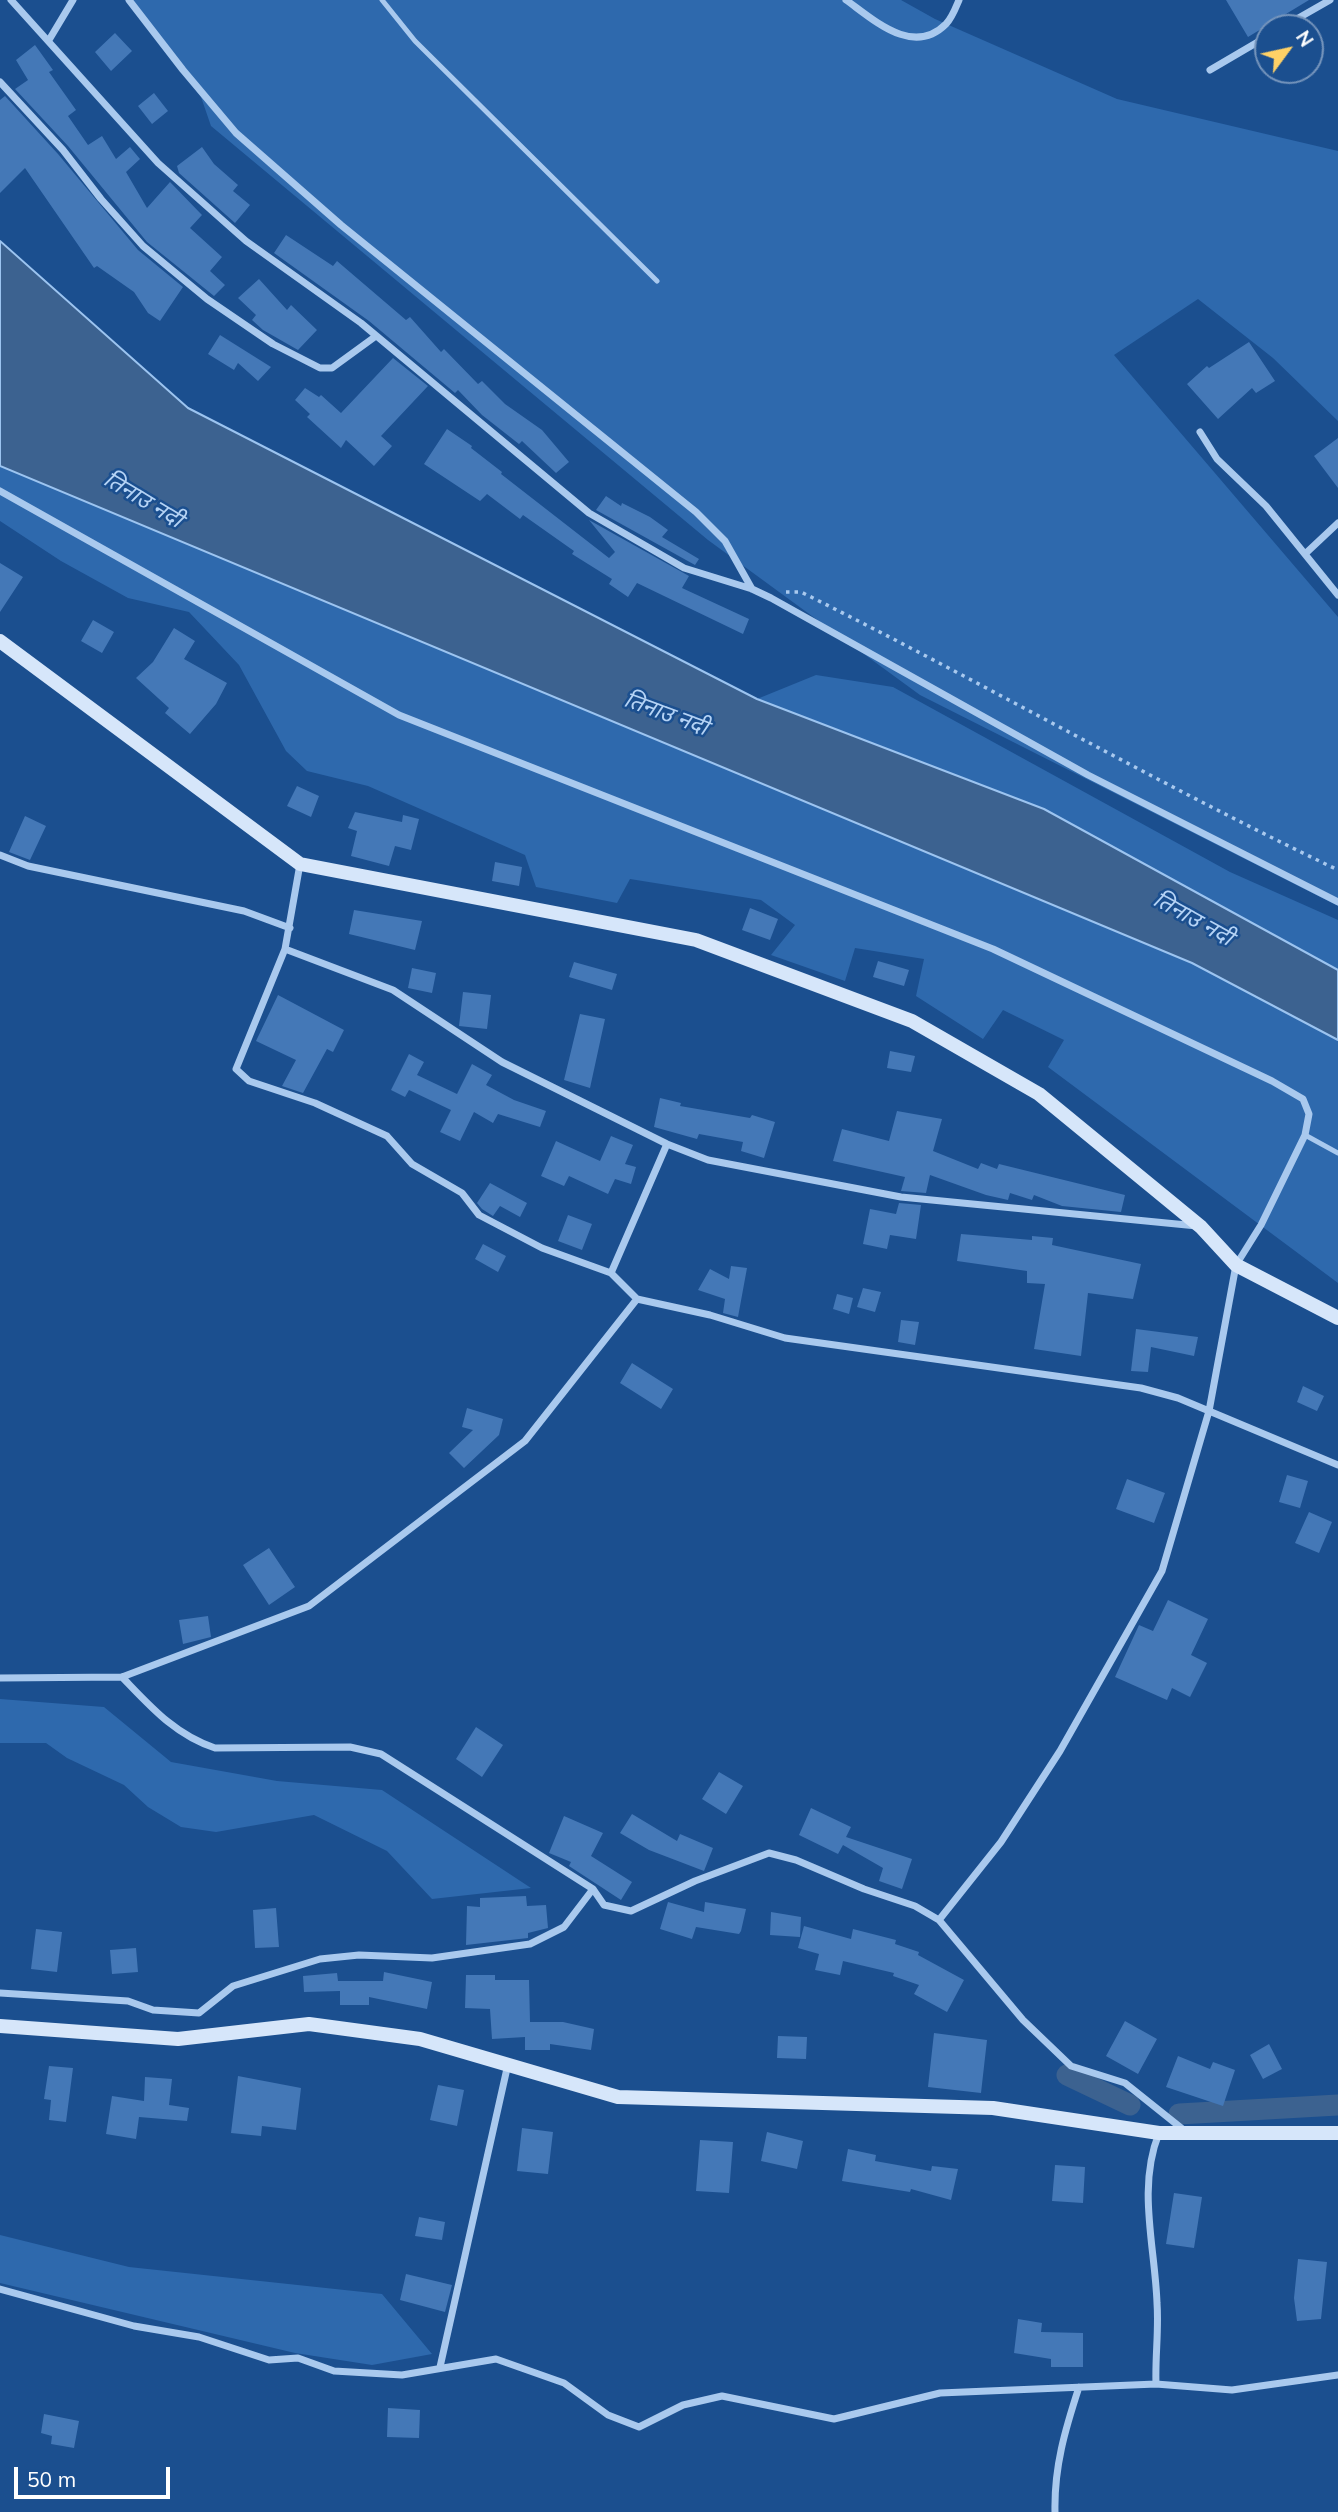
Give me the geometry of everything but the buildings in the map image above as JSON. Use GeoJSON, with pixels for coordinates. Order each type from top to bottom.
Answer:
{"type":"FeatureCollection","features":[{"type":"Feature","properties":{"kind":"street"},"geometry":{"type":"LineString","coordinates":[[11,0],[158,163],[246,241],[376,336],[589,513],[684,568],[752,589],[771,598],[1088,775],[1338,902]]}},
{"type":"Feature","properties":{"kind":"street"},"geometry":{"type":"LineString","coordinates":[[49,40],[73,0]]}},
{"type":"Feature","properties":{"kind":"street"},"geometry":{"type":"LineString","coordinates":[[129,0],[236,133],[341,225],[696,512],[725,541],[752,589]]}},
{"type":"Feature","properties":{"kind":"street"},"geometry":{"type":"LineString","coordinates":[[846,0],[893,34],[922,37],[946,24],[959,0]]}},
{"type":"Feature","properties":{"kind":"street"},"geometry":{"type":"LineString","coordinates":[[1305,14],[1329,0]]}},
{"type":"Feature","properties":{"kind":"street"},"geometry":{"type":"LineString","coordinates":[[1210,70],[1254,44]]}},
{"type":"Feature","properties":{"kind":"street"},"geometry":{"type":"LineString","coordinates":[[0,82],[63,150],[101,199],[143,246],[207,299],[273,344],[320,368],[332,368],[376,336]]}},
{"type":"Feature","properties":{"kind":"street"},"geometry":{"type":"LineString","coordinates":[[1200,432],[1217,459],[1266,506],[1338,595]]}},
{"type":"Feature","properties":{"kind":"street"},"geometry":{"type":"LineString","coordinates":[[0,491],[399,715],[993,949],[1272,1081],[1303,1099],[1308,1114],[1305,1135],[1261,1225],[1236,1265],[1209,1411],[1162,1571],[1060,1751],[1001,1842],[939,1920]]}},
{"type":"Feature","properties":{"kind":"street"},"geometry":{"type":"LineString","coordinates":[[1305,554],[1338,523]]}},
{"type":"Feature","properties":{"kind":"street"},"geometry":{"type":"LineString","coordinates":[[0,641],[300,864],[696,940],[912,1021],[1038,1094],[1201,1227],[1236,1265],[1338,1318]]}},
{"type":"Feature","properties":{"kind":"street"},"geometry":{"type":"LineString","coordinates":[[0,855],[28,866],[244,911],[290,928]]}},
{"type":"Feature","properties":{"kind":"street"},"geometry":{"type":"LineString","coordinates":[[300,864],[285,949],[236,1069],[249,1081],[315,1103],[387,1136],[412,1164],[462,1193],[479,1215],[542,1248],[611,1273],[637,1299],[710,1315],[785,1338],[1092,1379],[1178,1398],[1338,1465]]}},
{"type":"Feature","properties":{"kind":"street"},"geometry":{"type":"LineString","coordinates":[[285,949],[393,990],[502,1062],[667,1144],[708,1160],[901,1197],[1201,1227]]}},
{"type":"Feature","properties":{"kind":"street"},"geometry":{"type":"LineString","coordinates":[[611,1273],[667,1144]]}},
{"type":"Feature","properties":{"kind":"street"},"geometry":{"type":"LineString","coordinates":[[0,1678],[122,1677],[309,1606],[525,1441],[637,1299]]}},
{"type":"Feature","properties":{"kind":"street"},"geometry":{"type":"LineString","coordinates":[[122,1677],[169,1725],[195,1741],[215,1748],[350,1747],[381,1754],[593,1889],[604,1905],[631,1911],[695,1881],[769,1853],[796,1860],[864,1889],[915,1906],[939,1920],[1023,2020],[1071,2066],[1125,2084],[1188,2133]]}},
{"type":"Feature","properties":{"kind":"street"},"geometry":{"type":"LineString","coordinates":[[0,1993],[128,2001],[153,2010],[199,2013],[233,1986],[320,1959],[359,1955],[432,1958],[530,1944],[564,1927],[593,1889]]}},
{"type":"Feature","properties":{"kind":"street"},"geometry":{"type":"LineString","coordinates":[[0,2026],[178,2039],[309,2024],[420,2039],[618,2097],[993,2108],[1159,2133],[1218,2136],[1338,2133]]}},
{"type":"Feature","properties":{"kind":"street"},"geometry":{"type":"LineString","coordinates":[[440,2367],[508,2064]]}},
{"type":"Feature","properties":{"kind":"street"},"geometry":{"type":"LineString","coordinates":[[1156,2384],[1157,2305],[1146,2192],[1150,2156],[1159,2133]]}},
{"type":"Feature","properties":{"kind":"street"},"geometry":{"type":"LineString","coordinates":[[0,2289],[134,2326],[199,2337],[269,2360],[298,2358],[334,2371],[401,2375],[496,2359],[564,2383],[608,2414],[639,2427],[683,2405],[722,2396],[834,2419],[940,2393],[1156,2384],[1232,2390],[1338,2375]]}},
{"type":"Feature","properties":{"kind":"street"},"geometry":{"type":"LineString","coordinates":[[1055,2512],[1055,2477],[1060,2446],[1079,2387]]}},
{"type":"Feature","properties":{"kind":"lane"},"geometry":{"type":"LineString","coordinates":[[382,0],[415,41],[656,281]]}},
{"type":"Feature","properties":{"kind":"lane"},"geometry":{"type":"LineString","coordinates":[[1305,1135],[1338,1153]]}},
{"type":"Feature","properties":{"kind":"path"},"geometry":{"type":"LineString","coordinates":[[771,598],[790,590],[801,592],[954,668],[1212,810],[1338,870]]}},
{"type":"Feature","properties":{"kind":"shaded area"},"geometry":{"type":"Polygon","coordinates":[[[127,0],[901,0],[935,19],[1117,99],[1338,151],[1338,421],[1273,358],[1198,299],[1114,355],[1338,617],[1338,906],[920,695],[708,540],[211,126],[201,97],[127,0]]]}},
{"type":"Feature","properties":{"kind":"shaded area"},"geometry":{"type":"Polygon","coordinates":[[[0,466],[1192,963],[1338,1040],[1338,1283],[1048,1067],[1064,1040],[1003,1010],[983,1039],[916,996],[924,959],[855,948],[845,981],[771,955],[795,925],[761,900],[630,879],[617,903],[536,887],[525,855],[368,786],[307,771],[286,751],[239,665],[189,612],[128,598],[61,561],[0,521],[0,466]]]}},
{"type":"Feature","properties":{"kind":"shaded area"},"geometry":{"type":"Polygon","coordinates":[[[816,675],[893,687],[1230,872],[1338,920],[1338,970],[1044,809],[757,699],[816,675]]]}},
{"type":"Feature","properties":{"kind":"shaded area"},"geometry":{"type":"Polygon","coordinates":[[[0,1699],[104,1707],[171,1762],[277,1781],[382,1790],[531,1888],[432,1899],[387,1851],[314,1815],[216,1832],[181,1827],[148,1807],[124,1785],[67,1758],[46,1743],[0,1743],[0,1699]]]}},
{"type":"Feature","properties":{"kind":"shaded area"},"geometry":{"type":"Polygon","coordinates":[[[0,2235],[129,2267],[382,2294],[432,2354],[372,2365],[295,2353],[0,2283],[0,2235]]]}},
{"type":"Feature","properties":{"kind":"water","name":"तिनाउ नदी"},"geometry":{"type":"Polygon","coordinates":[[[0,241],[188,408],[757,699],[1044,809],[1338,970],[1338,1040],[1192,963],[0,466],[0,241]]]}},
{"type":"Feature","properties":{"kind":"waterway"},"geometry":{"type":"LineString","coordinates":[[1067,2075],[1130,2105]]}},
{"type":"Feature","properties":{"kind":"waterway"},"geometry":{"type":"LineString","coordinates":[[1179,2114],[1338,2105]]}}]}
